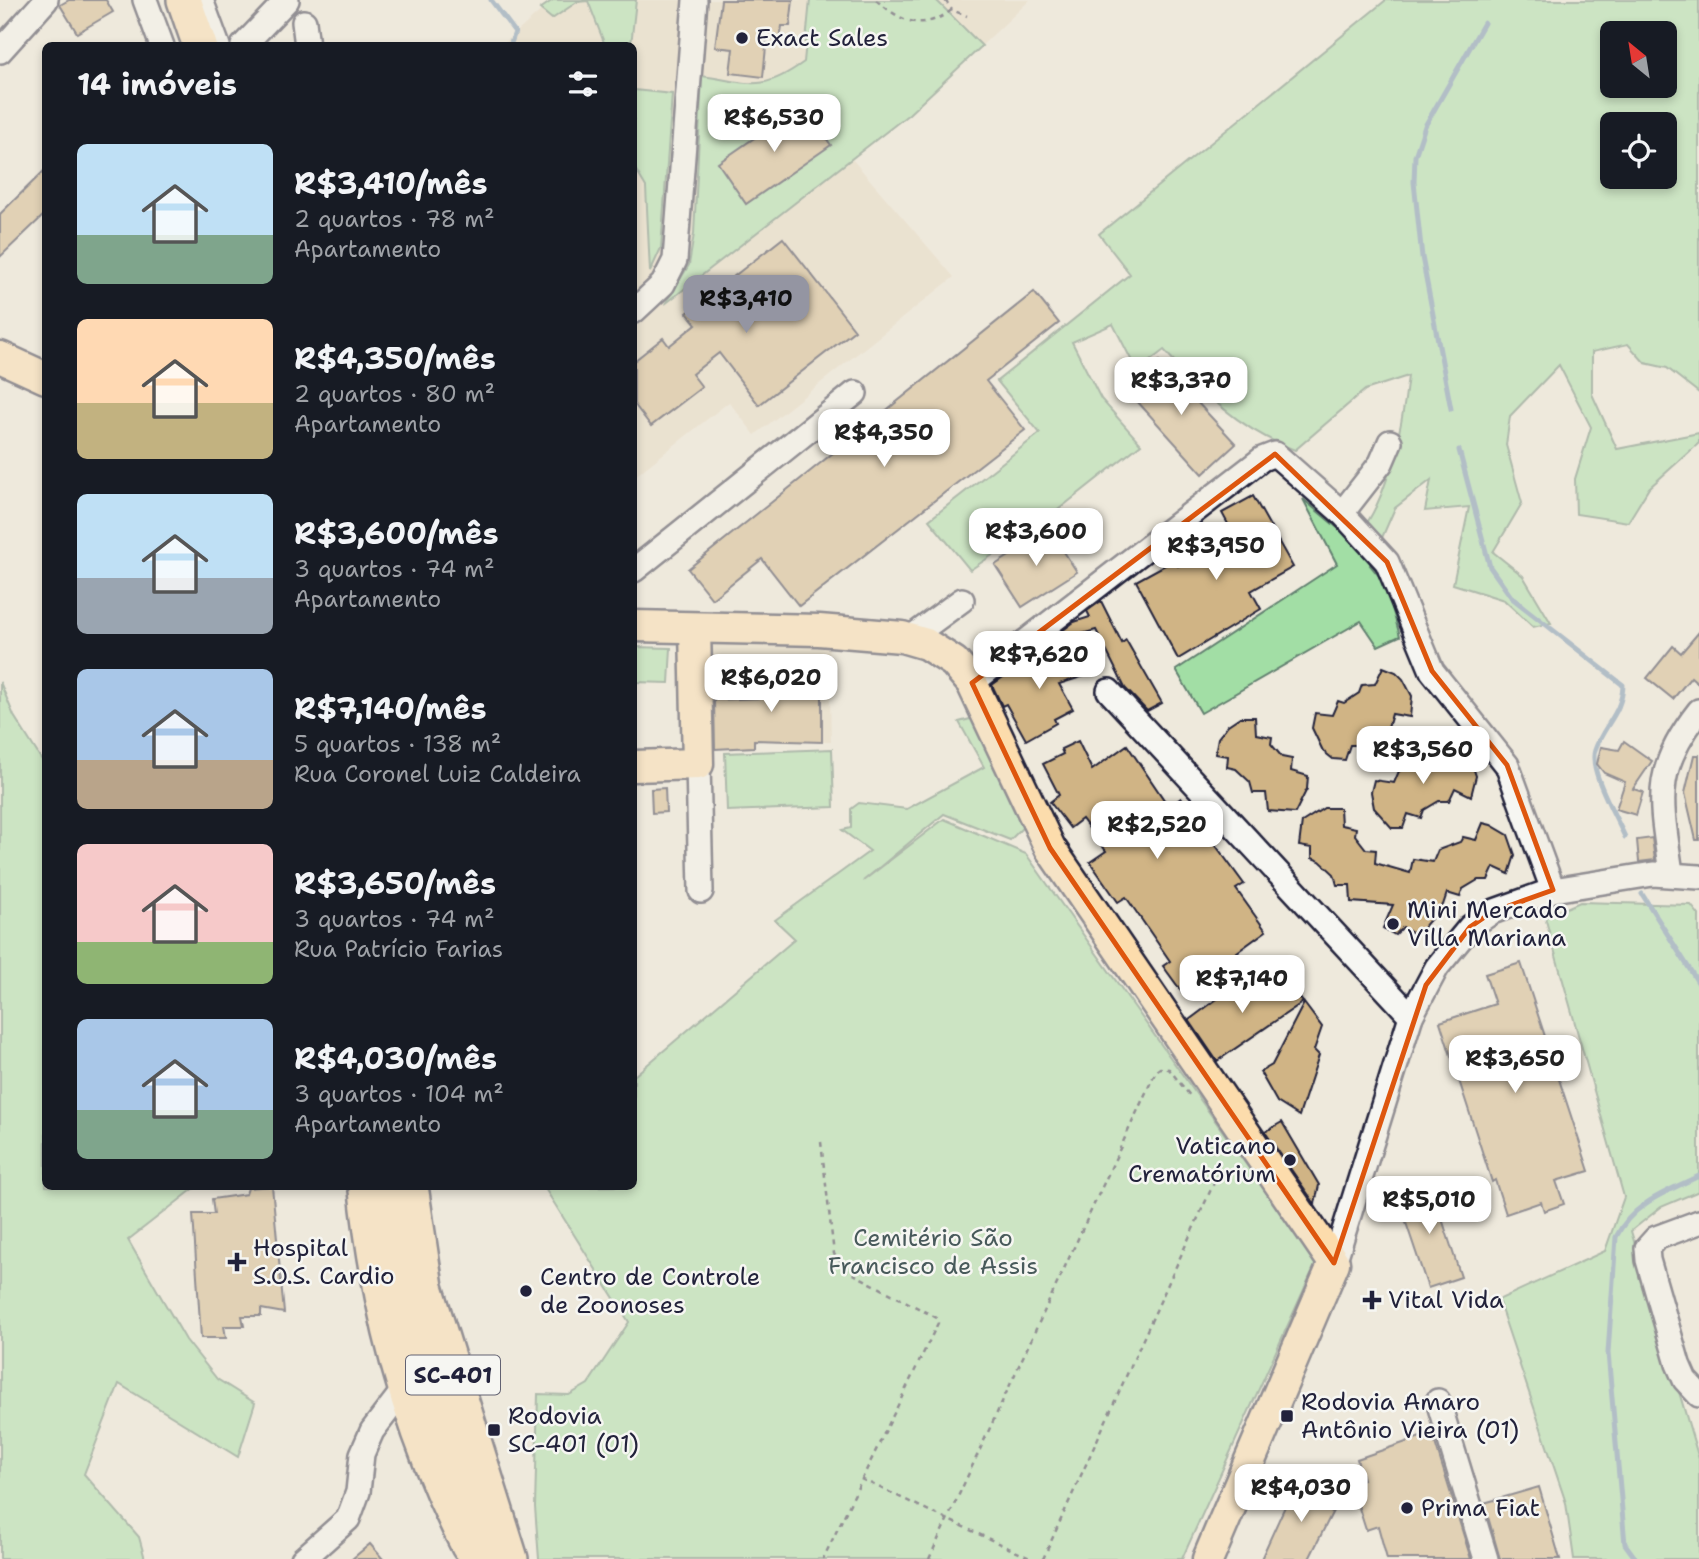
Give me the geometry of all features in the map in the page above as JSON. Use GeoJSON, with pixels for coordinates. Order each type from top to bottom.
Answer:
{"type":"FeatureCollection","features":[{"type":"Feature","properties":{"kind":"highway"},"geometry":{"type":"LineString","coordinates":[[162,0],[176,42]]}},
{"type":"Feature","properties":{"kind":"highway"},"geometry":{"type":"LineString","coordinates":[[184,0],[199,42]]}},
{"type":"Feature","properties":{"kind":"highway","name":"SC-401"},"geometry":{"type":"LineString","coordinates":[[387,1190],[397,1276],[481,1559]]}},
{"type":"Feature","properties":{"kind":"highway","name":"SC-401"},"geometry":{"type":"LineString","coordinates":[[411,1190],[414,1222],[429,1297],[511,1559]]}},
{"type":"Feature","properties":{"kind":"main road"},"geometry":{"type":"LineString","coordinates":[[0,357],[42,376]]}},
{"type":"Feature","properties":{"kind":"main road"},"geometry":{"type":"LineString","coordinates":[[637,626],[819,630],[909,639],[926,644],[954,662],[972,684],[1050,848],[1334,1263],[1208,1559]]}},
{"type":"Feature","properties":{"kind":"main road"},"geometry":{"type":"LineString","coordinates":[[637,766],[698,764],[695,628]]}},
{"type":"Feature","properties":{"kind":"main road"},"geometry":{"type":"LineString","coordinates":[[364,1190],[371,1253],[402,1392],[429,1469],[473,1559]]}},
{"type":"Feature","properties":{"kind":"street"},"geometry":{"type":"LineString","coordinates":[[0,51],[46,0]]}},
{"type":"Feature","properties":{"kind":"street"},"geometry":{"type":"LineString","coordinates":[[145,0],[161,42]]}},
{"type":"Feature","properties":{"kind":"street"},"geometry":{"type":"LineString","coordinates":[[201,0],[217,42]]}},
{"type":"Feature","properties":{"kind":"street"},"geometry":{"type":"LineString","coordinates":[[247,42],[287,0]]}},
{"type":"Feature","properties":{"kind":"street"},"geometry":{"type":"LineString","coordinates":[[637,308],[663,284],[675,260],[695,0]]}},
{"type":"Feature","properties":{"kind":"street"},"geometry":{"type":"LineString","coordinates":[[304,22],[306,42]]}},
{"type":"Feature","properties":{"kind":"street"},"geometry":{"type":"LineString","coordinates":[[637,568],[855,393]]}},
{"type":"Feature","properties":{"kind":"street"},"geometry":{"type":"LineString","coordinates":[[1342,513],[1381,463],[1390,442]]}},
{"type":"Feature","properties":{"kind":"street"},"geometry":{"type":"LineString","coordinates":[[972,684],[1262,458],[1275,454],[1342,513],[1387,562],[1433,671],[1507,765],[1553,890]]}},
{"type":"Feature","properties":{"kind":"street"},"geometry":{"type":"LineString","coordinates":[[909,639],[962,600]]}},
{"type":"Feature","properties":{"kind":"street"},"geometry":{"type":"LineString","coordinates":[[1109,691],[1269,851],[1412,1016]]}},
{"type":"Feature","properties":{"kind":"street"},"geometry":{"type":"LineString","coordinates":[[1671,873],[1661,788],[1674,746],[1699,711]]}},
{"type":"Feature","properties":{"kind":"street"},"geometry":{"type":"LineString","coordinates":[[698,764],[701,891]]}},
{"type":"Feature","properties":{"kind":"street"},"geometry":{"type":"LineString","coordinates":[[1334,1263],[1412,1016],[1437,967],[1470,928],[1492,912],[1553,890],[1671,873],[1698,878]]}},
{"type":"Feature","properties":{"kind":"street"},"geometry":{"type":"LineString","coordinates":[[1699,1222],[1656,1238],[1647,1248],[1648,1260],[1678,1364],[1685,1380],[1699,1395]]}},
{"type":"Feature","properties":{"kind":"street"},"geometry":{"type":"LineString","coordinates":[[303,1559],[348,1519],[358,1492],[362,1454],[372,1431],[402,1392]]}},
{"type":"Feature","properties":{"kind":"street"},"geometry":{"type":"LineString","coordinates":[[1438,1401],[1486,1559]]}},
{"type":"Feature","properties":{"kind":"path"},"geometry":{"type":"LineString","coordinates":[[876,0],[893,15],[912,22],[927,23],[952,10]]}},
{"type":"Feature","properties":{"kind":"path"},"geometry":{"type":"LineString","coordinates":[[945,0],[952,10],[967,16]]}},
{"type":"Feature","properties":{"kind":"path"},"geometry":{"type":"LineString","coordinates":[[759,124],[764,131]]}},
{"type":"Feature","properties":{"kind":"path"},"geometry":{"type":"LineString","coordinates":[[929,1559],[1156,1071],[1160,1068],[1169,1069],[1197,1105]]}},
{"type":"Feature","properties":{"kind":"path"},"geometry":{"type":"LineString","coordinates":[[821,1142],[834,1254],[838,1262],[937,1318],[938,1323],[823,1559]]}},
{"type":"Feature","properties":{"kind":"path"},"geometry":{"type":"LineString","coordinates":[[1043,1559],[1219,1174]]}},
{"type":"Feature","properties":{"kind":"path"},"geometry":{"type":"LineString","coordinates":[[861,1479],[1032,1559]]}},
{"type":"Feature","properties":{"kind":"highlighted area"},"geometry":{"type":"Polygon","coordinates":[[[1275,454],[1387,562],[1432,671],[1507,765],[1553,890],[1492,912],[1470,927],[1426,985],[1334,1263],[1050,848],[972,683],[1275,454]]]}},
{"type":"Feature","properties":{"kind":"shaded area"},"geometry":{"type":"Polygon","coordinates":[[[553,0],[1030,0],[909,114],[852,159],[954,277],[755,435],[729,402],[637,475],[637,42],[506,42],[553,0]]]}},
{"type":"Feature","properties":{"kind":"shaded area"},"geometry":{"type":"Polygon","coordinates":[[[710,640],[829,643],[831,742],[763,741],[761,694],[711,697],[710,640]]]}},
{"type":"Feature","properties":{"kind":"green space"},"geometry":{"type":"Polygon","coordinates":[[[553,0],[636,0],[631,42],[604,42],[588,1],[577,2],[552,19],[540,9],[553,0]]]}},
{"type":"Feature","properties":{"kind":"green space"},"geometry":{"type":"Polygon","coordinates":[[[810,0],[936,0],[982,46],[909,114],[665,304],[689,265],[694,234],[702,76],[744,83],[766,82],[804,62],[810,0]]]}},
{"type":"Feature","properties":{"kind":"green space"},"geometry":{"type":"Polygon","coordinates":[[[1386,0],[1699,0],[1699,393],[1667,368],[1645,363],[1628,344],[1592,352],[1592,394],[1617,449],[1699,433],[1699,443],[1649,488],[1628,522],[1576,514],[1575,479],[1591,427],[1559,365],[1510,416],[1506,445],[1522,503],[1493,552],[1523,576],[1551,623],[1533,627],[1504,600],[1453,584],[1469,507],[1425,511],[1431,480],[1395,508],[1370,565],[1385,583],[1400,636],[1378,646],[1361,621],[1201,713],[1176,670],[1337,564],[1303,499],[1352,540],[1365,526],[1392,464],[1408,376],[1365,390],[1295,450],[1257,432],[1224,409],[1164,350],[1137,371],[1113,324],[1072,342],[1101,399],[1141,444],[1044,521],[970,570],[929,520],[1040,433],[997,381],[1130,274],[1099,234],[1386,0]]]}},
{"type":"Feature","properties":{"kind":"green space"},"geometry":{"type":"Polygon","coordinates":[[[637,90],[672,94],[661,248],[650,272],[646,187],[637,172],[637,90]]]}},
{"type":"Feature","properties":{"kind":"green space"},"geometry":{"type":"Polygon","coordinates":[[[637,647],[671,648],[669,683],[637,682],[637,647]]]}},
{"type":"Feature","properties":{"kind":"green space"},"geometry":{"type":"Polygon","coordinates":[[[0,682],[14,716],[42,760],[42,1190],[192,1190],[128,1240],[186,1340],[217,1379],[255,1403],[238,1457],[119,1384],[84,1474],[139,1537],[145,1559],[0,1559],[0,682]]]}},
{"type":"Feature","properties":{"kind":"green space","name":"Cemitério São Francisco de Assis"},"geometry":{"type":"Polygon","coordinates":[[[974,718],[1026,824],[1010,840],[944,814],[863,881],[944,819],[1026,854],[1316,1263],[1182,1559],[539,1559],[535,1507],[538,1394],[569,1395],[588,1384],[629,1322],[546,1190],[637,1190],[637,1073],[795,939],[775,920],[870,851],[842,830],[851,828],[851,809],[859,803],[907,809],[984,767],[959,722],[974,718]]]}},
{"type":"Feature","properties":{"kind":"green space"},"geometry":{"type":"Polygon","coordinates":[[[832,749],[834,807],[727,811],[725,753],[832,749]]]}},
{"type":"Feature","properties":{"kind":"green space"},"geometry":{"type":"Polygon","coordinates":[[[1580,902],[1691,905],[1699,915],[1699,1191],[1661,1207],[1631,1231],[1699,1459],[1699,1559],[1574,1559],[1566,1503],[1498,1300],[1605,1251],[1624,1197],[1545,917],[1580,902]]]}},
{"type":"Feature","properties":{"kind":"building"},"geometry":{"type":"Polygon","coordinates":[[[69,0],[106,0],[113,12],[77,33],[60,5],[69,0]]]}},
{"type":"Feature","properties":{"kind":"building","name":"Exact Sales"},"geometry":{"type":"Polygon","coordinates":[[[721,0],[793,0],[790,26],[782,26],[780,39],[767,37],[763,77],[730,73],[733,49],[715,47],[721,0]]]}},
{"type":"Feature","properties":{"kind":"building"},"geometry":{"type":"Polygon","coordinates":[[[802,105],[831,145],[746,204],[718,163],[802,105]]]}},
{"type":"Feature","properties":{"kind":"building"},"geometry":{"type":"Polygon","coordinates":[[[42,173],[42,217],[0,257],[0,214],[42,173]]]}},
{"type":"Feature","properties":{"kind":"building"},"geometry":{"type":"Polygon","coordinates":[[[783,238],[855,330],[759,405],[719,353],[692,374],[702,387],[651,426],[637,408],[637,359],[663,338],[669,346],[696,324],[687,313],[783,238]]]}},
{"type":"Feature","properties":{"kind":"building"},"geometry":{"type":"Polygon","coordinates":[[[1034,292],[1059,323],[986,381],[1025,430],[799,606],[762,559],[712,599],[688,569],[1034,292]]]}},
{"type":"Feature","properties":{"kind":"building"},"geometry":{"type":"Polygon","coordinates":[[[1159,361],[1236,444],[1203,474],[1127,390],[1159,361]]]}},
{"type":"Feature","properties":{"kind":"building"},"geometry":{"type":"Polygon","coordinates":[[[1253,496],[1293,567],[1251,591],[1261,609],[1178,659],[1136,581],[1174,560],[1178,566],[1234,535],[1222,513],[1253,496]]]}},
{"type":"Feature","properties":{"kind":"building"},"geometry":{"type":"Polygon","coordinates":[[[1050,530],[1077,572],[1022,607],[995,565],[1050,530]]]}},
{"type":"Feature","properties":{"kind":"building"},"geometry":{"type":"Polygon","coordinates":[[[1101,601],[1122,643],[1126,640],[1162,703],[1147,711],[1125,688],[1096,630],[1064,639],[1062,631],[1074,622],[1090,617],[1087,611],[1101,601]]]}},
{"type":"Feature","properties":{"kind":"building"},"geometry":{"type":"Polygon","coordinates":[[[1699,632],[1699,684],[1691,677],[1673,699],[1647,678],[1673,646],[1681,653],[1699,632]]]}},
{"type":"Feature","properties":{"kind":"building"},"geometry":{"type":"Polygon","coordinates":[[[1068,646],[1074,664],[1079,662],[1084,676],[1059,684],[1073,709],[1054,719],[1056,723],[1026,740],[1006,704],[1002,706],[992,685],[1013,670],[1068,646]]]}},
{"type":"Feature","properties":{"kind":"building"},"geometry":{"type":"Polygon","coordinates":[[[1383,667],[1396,672],[1403,679],[1412,696],[1410,717],[1392,714],[1388,728],[1380,728],[1366,738],[1364,745],[1350,745],[1345,760],[1333,759],[1323,751],[1312,728],[1315,713],[1332,715],[1338,701],[1344,703],[1359,693],[1362,685],[1375,684],[1383,667]]]}},
{"type":"Feature","properties":{"kind":"building"},"geometry":{"type":"Polygon","coordinates":[[[762,674],[808,674],[808,693],[822,693],[822,742],[754,740],[754,747],[715,749],[714,700],[762,698],[762,674]]]}},
{"type":"Feature","properties":{"kind":"building"},"geometry":{"type":"Polygon","coordinates":[[[1240,717],[1255,717],[1256,734],[1272,737],[1271,744],[1282,757],[1292,759],[1291,771],[1308,776],[1307,789],[1295,813],[1268,811],[1266,793],[1253,793],[1250,782],[1236,769],[1227,767],[1228,756],[1215,754],[1218,738],[1228,725],[1240,717]]]}},
{"type":"Feature","properties":{"kind":"building"},"geometry":{"type":"Polygon","coordinates":[[[1078,741],[1092,770],[1127,745],[1169,807],[1181,798],[1244,884],[1236,889],[1266,931],[1182,992],[1163,966],[1170,961],[1126,897],[1118,902],[1090,862],[1106,851],[1082,819],[1070,828],[1050,802],[1059,795],[1043,764],[1063,754],[1061,749],[1078,741]]]}},
{"type":"Feature","properties":{"kind":"building"},"geometry":{"type":"Polygon","coordinates":[[[1624,741],[1652,761],[1633,789],[1643,792],[1636,815],[1616,809],[1625,782],[1604,773],[1597,764],[1601,747],[1619,750],[1624,741]]]}},
{"type":"Feature","properties":{"kind":"building"},"geometry":{"type":"Polygon","coordinates":[[[1444,744],[1469,755],[1476,776],[1471,796],[1455,788],[1449,801],[1439,801],[1424,810],[1421,818],[1408,814],[1403,828],[1392,828],[1374,808],[1371,792],[1374,780],[1394,783],[1399,771],[1421,763],[1423,757],[1437,761],[1444,744]]]}},
{"type":"Feature","properties":{"kind":"building"},"geometry":{"type":"Polygon","coordinates":[[[1694,755],[1699,755],[1699,840],[1696,840],[1685,793],[1694,755]]]}},
{"type":"Feature","properties":{"kind":"building"},"geometry":{"type":"Polygon","coordinates":[[[665,788],[666,812],[652,813],[651,789],[665,788]]]}},
{"type":"Feature","properties":{"kind":"building"},"geometry":{"type":"Polygon","coordinates":[[[1324,808],[1340,808],[1341,825],[1356,828],[1355,835],[1366,849],[1376,850],[1375,863],[1410,873],[1413,859],[1433,862],[1438,850],[1460,842],[1463,837],[1476,840],[1483,823],[1508,835],[1515,855],[1509,874],[1494,867],[1488,880],[1478,880],[1463,889],[1460,897],[1447,893],[1443,905],[1423,928],[1412,933],[1403,927],[1395,935],[1383,928],[1393,905],[1351,902],[1350,885],[1337,885],[1334,874],[1320,861],[1312,858],[1312,848],[1299,846],[1302,822],[1324,808]]]}},
{"type":"Feature","properties":{"kind":"building"},"geometry":{"type":"Polygon","coordinates":[[[1652,838],[1655,860],[1639,862],[1637,840],[1652,838]]]}},
{"type":"Feature","properties":{"kind":"building"},"geometry":{"type":"Polygon","coordinates":[[[1521,963],[1589,1171],[1556,1181],[1564,1204],[1544,1211],[1541,1202],[1506,1214],[1495,1180],[1492,1182],[1440,1022],[1495,1004],[1485,974],[1521,963]]]}},
{"type":"Feature","properties":{"kind":"building"},"geometry":{"type":"Polygon","coordinates":[[[1282,976],[1303,1002],[1217,1061],[1189,1020],[1245,978],[1261,997],[1282,976]]]}},
{"type":"Feature","properties":{"kind":"building"},"geometry":{"type":"Polygon","coordinates":[[[1304,1003],[1322,1027],[1314,1050],[1319,1055],[1299,1116],[1277,1102],[1260,1072],[1272,1065],[1304,1003]]]}},
{"type":"Feature","properties":{"kind":"building","name":"Vaticano Crematórium"},"geometry":{"type":"Polygon","coordinates":[[[1282,1122],[1319,1185],[1315,1204],[1265,1132],[1282,1122]]]}},
{"type":"Feature","properties":{"kind":"building"},"geometry":{"type":"Polygon","coordinates":[[[1431,1185],[1461,1277],[1428,1288],[1397,1196],[1431,1185]]]}},
{"type":"Feature","properties":{"kind":"building","name":"Hospital S.O.S. Cardio"},"geometry":{"type":"Polygon","coordinates":[[[247,1190],[272,1190],[284,1313],[261,1309],[261,1316],[242,1316],[244,1326],[224,1326],[226,1338],[201,1338],[193,1214],[214,1214],[212,1199],[246,1194],[247,1190]]]}},
{"type":"Feature","properties":{"kind":"building","name":"Prima Fiat"},"geometry":{"type":"Polygon","coordinates":[[[1432,1433],[1471,1559],[1387,1559],[1378,1526],[1366,1530],[1351,1483],[1363,1479],[1357,1459],[1432,1433]]]}},
{"type":"Feature","properties":{"kind":"building"},"geometry":{"type":"Polygon","coordinates":[[[1297,1480],[1339,1499],[1309,1559],[1261,1559],[1297,1480]]]}},
{"type":"Feature","properties":{"kind":"building"},"geometry":{"type":"Polygon","coordinates":[[[1539,1487],[1560,1559],[1500,1559],[1484,1503],[1539,1487]]]}},
{"type":"Feature","properties":{"kind":"building"},"geometry":{"type":"Polygon","coordinates":[[[370,1544],[383,1559],[352,1559],[370,1544]]]}},
{"type":"Feature","properties":{"kind":"waterway"},"geometry":{"type":"LineString","coordinates":[[491,0],[515,32],[511,42]]}},
{"type":"Feature","properties":{"kind":"waterway"},"geometry":{"type":"LineString","coordinates":[[1451,409],[1422,257],[1414,182],[1415,156],[1425,126],[1484,23]]}},
{"type":"Feature","properties":{"kind":"waterway"},"geometry":{"type":"LineString","coordinates":[[1459,450],[1490,567],[1512,598],[1623,685],[1619,704],[1599,741],[1594,759],[1599,781],[1625,837]]}},
{"type":"Feature","properties":{"kind":"waterway"},"geometry":{"type":"LineString","coordinates":[[1642,894],[1699,984]]}},
{"type":"Feature","properties":{"kind":"waterway"},"geometry":{"type":"LineString","coordinates":[[1636,1559],[1625,1544],[1608,1353],[1616,1237],[1623,1225],[1641,1207],[1699,1176]]}},
{"type":"Feature","properties":{"kind":"place","name":"Exact Sales"},"geometry":{"type":"Point","coordinates":[742,38]}},
{"type":"Feature","properties":{"kind":"place","name":"Mini Mercado Villa Mariana"},"geometry":{"type":"Point","coordinates":[1393,924]}},
{"type":"Feature","properties":{"kind":"place","name":"Vaticano Crematórium"},"geometry":{"type":"Point","coordinates":[1290,1160]}},
{"type":"Feature","properties":{"kind":"place","name":"Hospital S.O.S. Cardio"},"geometry":{"type":"Point","coordinates":[237,1262]}},
{"type":"Feature","properties":{"kind":"place","name":"Centro de Controle de Zoonoses"},"geometry":{"type":"Point","coordinates":[526,1291]}},
{"type":"Feature","properties":{"kind":"place","name":"Vital Vida"},"geometry":{"type":"Point","coordinates":[1372,1300]}},
{"type":"Feature","properties":{"kind":"place","name":"Rodovia Amaro Antônio Vieira (01)"},"geometry":{"type":"Point","coordinates":[1287,1416]}},
{"type":"Feature","properties":{"kind":"place","name":"Rodovia SC-401 (01)"},"geometry":{"type":"Point","coordinates":[494,1430]}},
{"type":"Feature","properties":{"kind":"place","name":"Prima Fiat"},"geometry":{"type":"Point","coordinates":[1407,1508]}}]}
